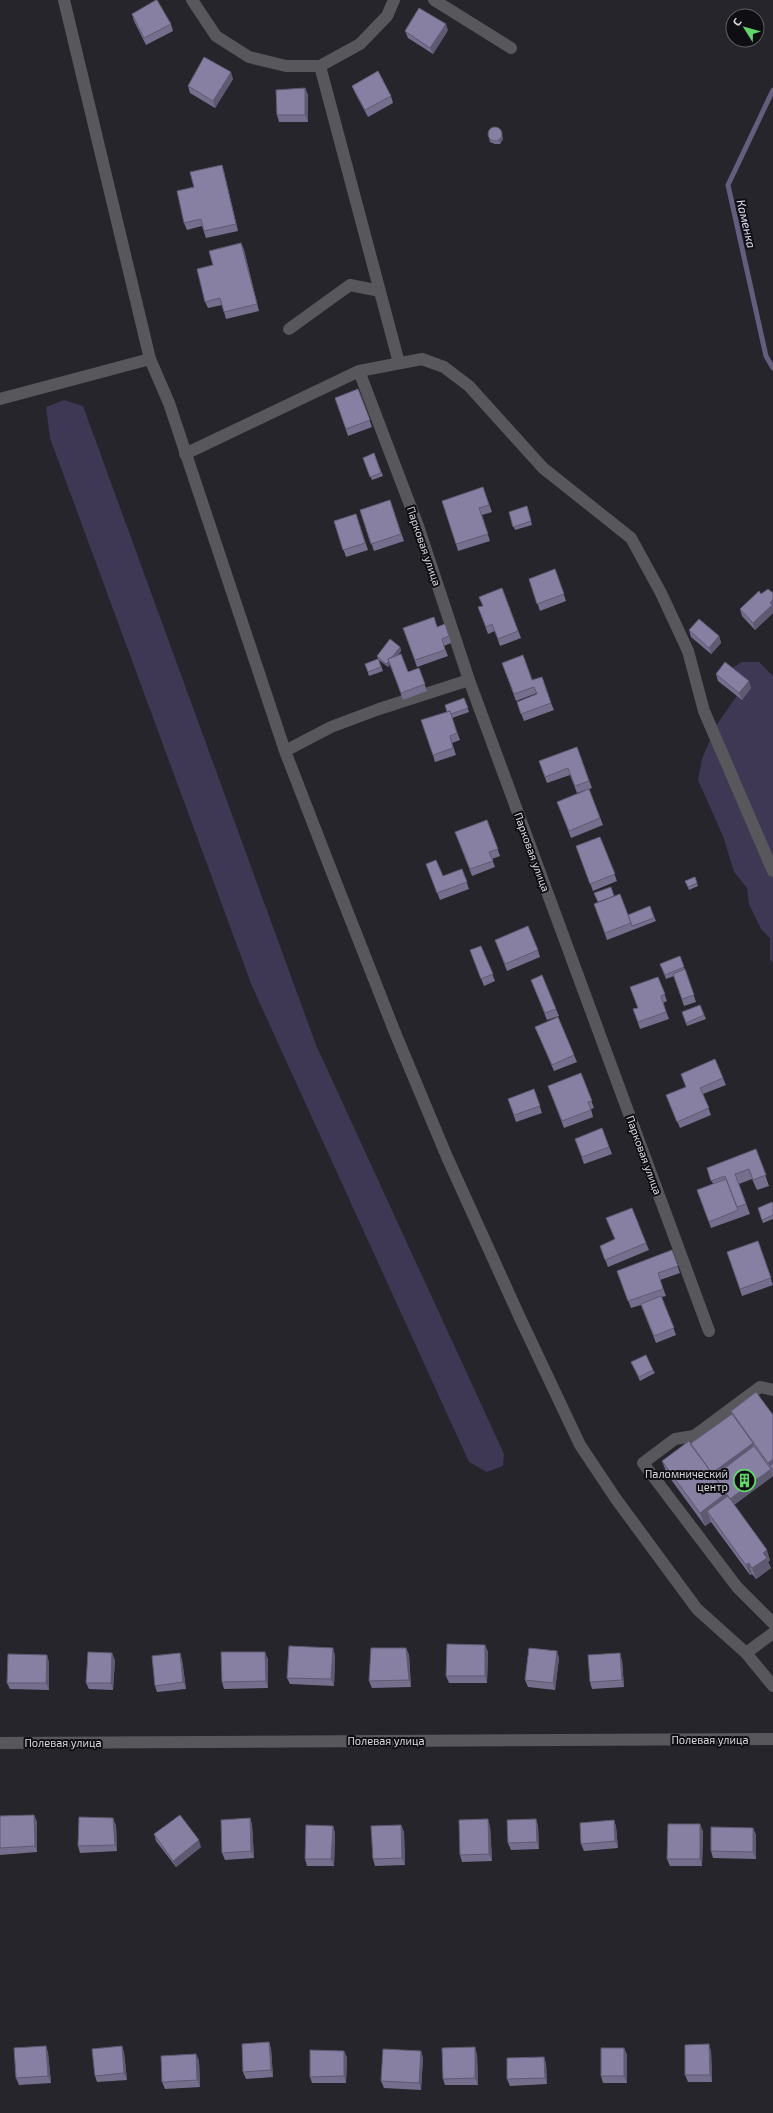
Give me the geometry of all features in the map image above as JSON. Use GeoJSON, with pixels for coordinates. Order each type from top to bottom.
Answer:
{"type":"FeatureCollection","features":[{"type":"Feature","properties":{"kind":"street"},"geometry":{"type":"LineString","coordinates":[[64,0],[150,359],[166,398],[286,751],[396,1035],[447,1157],[520,1318],[580,1445],[616,1500],[697,1609],[746,1654],[773,1686]]}},
{"type":"Feature","properties":{"kind":"street"},"geometry":{"type":"LineString","coordinates":[[192,0],[216,36],[249,57],[286,66],[320,66],[360,44],[387,16],[394,0]]}},
{"type":"Feature","properties":{"kind":"street"},"geometry":{"type":"LineString","coordinates":[[434,0],[511,48]]}},
{"type":"Feature","properties":{"kind":"street"},"geometry":{"type":"LineString","coordinates":[[320,66],[399,363]]}},
{"type":"Feature","properties":{"kind":"street"},"geometry":{"type":"LineString","coordinates":[[289,329],[350,285],[380,291]]}},
{"type":"Feature","properties":{"kind":"street"},"geometry":{"type":"LineString","coordinates":[[0,399],[150,359]]}},
{"type":"Feature","properties":{"kind":"street"},"geometry":{"type":"LineString","coordinates":[[185,454],[359,371],[422,359],[444,367],[455,374],[469,386],[543,468],[630,538],[661,593],[688,652],[704,711],[773,871]]}},
{"type":"Feature","properties":{"kind":"street","name":"Парковая улица"},"geometry":{"type":"LineString","coordinates":[[359,371],[418,526],[469,680],[709,1331]]}},
{"type":"Feature","properties":{"kind":"street"},"geometry":{"type":"LineString","coordinates":[[286,751],[345,722],[379,709],[469,680]]}},
{"type":"Feature","properties":{"kind":"street"},"geometry":{"type":"LineString","coordinates":[[773,1390],[760,1387],[694,1436],[675,1439],[644,1463],[737,1588],[773,1623]]}},
{"type":"Feature","properties":{"kind":"street"},"geometry":{"type":"LineString","coordinates":[[746,1654],[773,1633]]}},
{"type":"Feature","properties":{"kind":"street","name":"Полевая улица"},"geometry":{"type":"LineString","coordinates":[[0,1743],[773,1739]]}},
{"type":"Feature","properties":{"kind":"shaded area"},"geometry":{"type":"Polygon","coordinates":[[[64,400],[83,406],[316,1045],[504,1454],[503,1466],[487,1472],[469,1462],[252,986],[50,438],[46,407],[64,400]]]}},
{"type":"Feature","properties":{"kind":"shaded area"},"geometry":{"type":"Polygon","coordinates":[[[742,662],[759,662],[773,676],[773,962],[770,960],[770,938],[761,929],[749,904],[747,888],[734,872],[723,836],[698,780],[702,759],[716,726],[738,694],[732,668],[742,662]]]}},
{"type":"Feature","properties":{"kind":"building"},"geometry":{"type":"Polygon","coordinates":[[[156,0],[171,24],[144,38],[132,14],[156,0]]]}},
{"type":"Feature","properties":{"kind":"building"},"geometry":{"type":"Polygon","coordinates":[[[419,8],[446,24],[430,48],[405,31],[419,8]]]}},
{"type":"Feature","properties":{"kind":"building"},"geometry":{"type":"Polygon","coordinates":[[[204,57],[231,72],[213,101],[188,86],[204,57]]]}},
{"type":"Feature","properties":{"kind":"building"},"geometry":{"type":"Polygon","coordinates":[[[378,71],[391,96],[365,110],[352,86],[378,71]]]}},
{"type":"Feature","properties":{"kind":"building"},"geometry":{"type":"Polygon","coordinates":[[[305,88],[305,115],[277,115],[276,90],[305,88]]]}},
{"type":"Feature","properties":{"kind":"building"},"geometry":{"type":"Polygon","coordinates":[[[495,127],[500,129],[502,134],[500,139],[495,141],[490,139],[488,134],[490,129],[495,127]]]}},
{"type":"Feature","properties":{"kind":"building"},"geometry":{"type":"Polygon","coordinates":[[[222,165],[236,224],[204,231],[201,219],[184,223],[177,191],[194,187],[190,172],[222,165]]]}},
{"type":"Feature","properties":{"kind":"building"},"geometry":{"type":"Polygon","coordinates":[[[241,243],[257,304],[224,312],[220,298],[205,302],[197,269],[213,265],[209,251],[241,243]]]}},
{"type":"Feature","properties":{"kind":"building"},"geometry":{"type":"Polygon","coordinates":[[[358,389],[370,420],[346,429],[335,398],[358,389]]]}},
{"type":"Feature","properties":{"kind":"building"},"geometry":{"type":"Polygon","coordinates":[[[374,453],[381,473],[370,477],[363,458],[374,453]]]}},
{"type":"Feature","properties":{"kind":"building"},"geometry":{"type":"Polygon","coordinates":[[[483,487],[489,505],[479,508],[488,534],[456,544],[442,501],[483,487]]]}},
{"type":"Feature","properties":{"kind":"building"},"geometry":{"type":"Polygon","coordinates":[[[390,500],[401,534],[371,544],[360,510],[390,500]]]}},
{"type":"Feature","properties":{"kind":"building"},"geometry":{"type":"Polygon","coordinates":[[[527,506],[531,521],[513,527],[509,512],[527,506]]]}},
{"type":"Feature","properties":{"kind":"building"},"geometry":{"type":"Polygon","coordinates":[[[356,514],[365,543],[343,550],[334,521],[356,514]]]}},
{"type":"Feature","properties":{"kind":"building"},"geometry":{"type":"Polygon","coordinates":[[[555,569],[564,594],[537,604],[529,579],[555,569]]]}},
{"type":"Feature","properties":{"kind":"building"},"geometry":{"type":"Polygon","coordinates":[[[502,588],[518,631],[498,639],[492,624],[486,627],[478,607],[483,606],[479,597],[502,588]]]}},
{"type":"Feature","properties":{"kind":"building"},"geometry":{"type":"Polygon","coordinates":[[[768,589],[773,593],[773,599],[770,603],[772,605],[753,623],[740,609],[759,591],[761,594],[768,589]]]}},
{"type":"Feature","properties":{"kind":"building"},"geometry":{"type":"Polygon","coordinates":[[[434,617],[437,627],[445,624],[449,636],[442,639],[445,650],[415,660],[403,628],[434,617]]]}},
{"type":"Feature","properties":{"kind":"building"},"geometry":{"type":"Polygon","coordinates":[[[699,619],[719,636],[709,648],[689,630],[699,619]]]}},
{"type":"Feature","properties":{"kind":"building"},"geometry":{"type":"Polygon","coordinates":[[[390,639],[400,647],[392,657],[388,659],[389,661],[386,664],[377,656],[390,639]]]}},
{"type":"Feature","properties":{"kind":"building"},"geometry":{"type":"Polygon","coordinates":[[[401,654],[408,672],[419,668],[425,684],[401,693],[388,659],[401,654]]]}},
{"type":"Feature","properties":{"kind":"building"},"geometry":{"type":"Polygon","coordinates":[[[523,655],[532,680],[542,677],[551,703],[521,714],[517,702],[537,694],[534,687],[514,694],[502,663],[523,655]]]}},
{"type":"Feature","properties":{"kind":"building"},"geometry":{"type":"Polygon","coordinates":[[[378,659],[381,667],[368,672],[365,664],[378,659]]]}},
{"type":"Feature","properties":{"kind":"building"},"geometry":{"type":"Polygon","coordinates":[[[725,662],[749,681],[739,693],[716,674],[725,662]]]}},
{"type":"Feature","properties":{"kind":"building"},"geometry":{"type":"Polygon","coordinates":[[[464,698],[468,708],[451,714],[450,711],[447,712],[445,705],[464,698]]]}},
{"type":"Feature","properties":{"kind":"building"},"geometry":{"type":"Polygon","coordinates":[[[450,711],[457,733],[450,736],[453,748],[433,755],[421,720],[450,711]]]}},
{"type":"Feature","properties":{"kind":"building"},"geometry":{"type":"Polygon","coordinates":[[[577,747],[589,781],[575,786],[568,768],[545,777],[539,761],[577,747]]]}},
{"type":"Feature","properties":{"kind":"building"},"geometry":{"type":"Polygon","coordinates":[[[589,789],[600,818],[569,831],[557,802],[589,789]]]}},
{"type":"Feature","properties":{"kind":"building"},"geometry":{"type":"Polygon","coordinates":[[[487,820],[498,849],[489,852],[493,861],[470,869],[455,832],[487,820]]]}},
{"type":"Feature","properties":{"kind":"building"},"geometry":{"type":"Polygon","coordinates":[[[600,837],[615,874],[590,884],[576,846],[600,837]]]}},
{"type":"Feature","properties":{"kind":"building"},"geometry":{"type":"Polygon","coordinates":[[[436,860],[443,876],[462,869],[467,882],[437,893],[426,864],[436,860]]]}},
{"type":"Feature","properties":{"kind":"building"},"geometry":{"type":"Polygon","coordinates":[[[695,877],[697,883],[688,887],[685,881],[695,877]]]}},
{"type":"Feature","properties":{"kind":"building"},"geometry":{"type":"Polygon","coordinates":[[[611,887],[614,896],[598,902],[594,893],[611,887]]]}},
{"type":"Feature","properties":{"kind":"building"},"geometry":{"type":"Polygon","coordinates":[[[620,894],[631,923],[605,933],[594,904],[620,894]]]}},
{"type":"Feature","properties":{"kind":"building"},"geometry":{"type":"Polygon","coordinates":[[[650,906],[654,918],[632,926],[628,915],[650,906]]]}},
{"type":"Feature","properties":{"kind":"building"},"geometry":{"type":"Polygon","coordinates":[[[528,926],[538,950],[505,964],[495,940],[528,926]]]}},
{"type":"Feature","properties":{"kind":"building"},"geometry":{"type":"Polygon","coordinates":[[[481,946],[493,974],[481,979],[470,950],[481,946]]]}},
{"type":"Feature","properties":{"kind":"building"},"geometry":{"type":"Polygon","coordinates":[[[680,956],[684,967],[665,975],[660,964],[680,956]]]}},
{"type":"Feature","properties":{"kind":"building"},"geometry":{"type":"Polygon","coordinates":[[[685,969],[694,995],[682,999],[673,974],[685,969]]]}},
{"type":"Feature","properties":{"kind":"building"},"geometry":{"type":"Polygon","coordinates":[[[542,975],[556,1009],[545,1013],[531,980],[542,975]]]}},
{"type":"Feature","properties":{"kind":"building"},"geometry":{"type":"Polygon","coordinates":[[[658,977],[665,994],[661,996],[666,1012],[638,1022],[633,1009],[638,1008],[630,987],[658,977]]]}},
{"type":"Feature","properties":{"kind":"building"},"geometry":{"type":"Polygon","coordinates":[[[700,1005],[704,1015],[686,1023],[682,1012],[700,1005]]]}},
{"type":"Feature","properties":{"kind":"building"},"geometry":{"type":"Polygon","coordinates":[[[558,1017],[574,1055],[552,1065],[535,1027],[558,1017]]]}},
{"type":"Feature","properties":{"kind":"building"},"geometry":{"type":"Polygon","coordinates":[[[715,1059],[723,1078],[700,1088],[709,1108],[677,1122],[666,1095],[686,1087],[681,1074],[715,1059]]]}},
{"type":"Feature","properties":{"kind":"building"},"geometry":{"type":"Polygon","coordinates":[[[581,1073],[592,1101],[588,1102],[591,1110],[562,1121],[548,1086],[581,1073]]]}},
{"type":"Feature","properties":{"kind":"building"},"geometry":{"type":"Polygon","coordinates":[[[534,1089],[540,1106],[514,1115],[508,1099],[534,1089]]]}},
{"type":"Feature","properties":{"kind":"building"},"geometry":{"type":"Polygon","coordinates":[[[602,1128],[609,1147],[582,1157],[575,1139],[602,1128]]]}},
{"type":"Feature","properties":{"kind":"building"},"geometry":{"type":"Polygon","coordinates":[[[756,1149],[766,1175],[753,1180],[749,1169],[735,1174],[746,1204],[737,1207],[725,1176],[711,1181],[707,1168],[756,1149]]]}},
{"type":"Feature","properties":{"kind":"building"},"geometry":{"type":"Polygon","coordinates":[[[726,1179],[738,1210],[709,1222],[697,1190],[726,1179]]]}},
{"type":"Feature","properties":{"kind":"building"},"geometry":{"type":"Polygon","coordinates":[[[772,1202],[773,1215],[762,1220],[758,1208],[772,1202]]]}},
{"type":"Feature","properties":{"kind":"building"},"geometry":{"type":"Polygon","coordinates":[[[632,1208],[646,1243],[605,1260],[600,1246],[615,1239],[606,1218],[632,1208]]]}},
{"type":"Feature","properties":{"kind":"building"},"geometry":{"type":"Polygon","coordinates":[[[758,1241],[771,1278],[740,1289],[727,1252],[758,1241]]]}},
{"type":"Feature","properties":{"kind":"building"},"geometry":{"type":"Polygon","coordinates":[[[672,1250],[678,1266],[658,1273],[663,1289],[628,1301],[617,1271],[672,1250]]]}},
{"type":"Feature","properties":{"kind":"building"},"geometry":{"type":"Polygon","coordinates":[[[661,1296],[674,1328],[654,1336],[641,1304],[661,1296]]]}},
{"type":"Feature","properties":{"kind":"building"},"geometry":{"type":"Polygon","coordinates":[[[646,1355],[653,1370],[639,1377],[631,1362],[646,1355]]]}},
{"type":"Feature","properties":{"kind":"building"},"geometry":{"type":"Polygon","coordinates":[[[756,1392],[773,1415],[773,1459],[768,1463],[731,1411],[756,1392]]]}},
{"type":"Feature","properties":{"kind":"building"},"geometry":{"type":"Polygon","coordinates":[[[732,1414],[753,1443],[712,1473],[690,1444],[732,1414]]]}},
{"type":"Feature","properties":{"kind":"building"},"geometry":{"type":"Polygon","coordinates":[[[689,1441],[726,1493],[700,1513],[662,1461],[689,1441]]]}},
{"type":"Feature","properties":{"kind":"building","name":"Паломнический центр"},"geometry":{"type":"Polygon","coordinates":[[[754,1446],[771,1469],[730,1499],[714,1476],[754,1446]]]}},
{"type":"Feature","properties":{"kind":"building"},"geometry":{"type":"Polygon","coordinates":[[[773,1463],[773,1471],[770,1466],[773,1463]]]}},
{"type":"Feature","properties":{"kind":"building"},"geometry":{"type":"Polygon","coordinates":[[[728,1496],[767,1550],[763,1553],[767,1558],[752,1568],[749,1563],[746,1565],[707,1511],[728,1496]]]}},
{"type":"Feature","properties":{"kind":"building"},"geometry":{"type":"Polygon","coordinates":[[[447,1644],[485,1645],[485,1676],[446,1676],[447,1644]]]}},
{"type":"Feature","properties":{"kind":"building"},"geometry":{"type":"Polygon","coordinates":[[[289,1646],[333,1648],[331,1679],[287,1678],[289,1646]]]}},
{"type":"Feature","properties":{"kind":"building"},"geometry":{"type":"Polygon","coordinates":[[[371,1648],[406,1648],[409,1680],[369,1681],[371,1648]]]}},
{"type":"Feature","properties":{"kind":"building"},"geometry":{"type":"Polygon","coordinates":[[[529,1648],[557,1651],[553,1683],[525,1680],[529,1648]]]}},
{"type":"Feature","properties":{"kind":"building"},"geometry":{"type":"Polygon","coordinates":[[[88,1652],[112,1653],[111,1683],[86,1683],[88,1652]]]}},
{"type":"Feature","properties":{"kind":"building"},"geometry":{"type":"Polygon","coordinates":[[[221,1652],[265,1652],[266,1681],[222,1682],[221,1652]]]}},
{"type":"Feature","properties":{"kind":"building"},"geometry":{"type":"Polygon","coordinates":[[[180,1653],[183,1682],[155,1686],[152,1656],[180,1653]]]}},
{"type":"Feature","properties":{"kind":"building"},"geometry":{"type":"Polygon","coordinates":[[[620,1653],[622,1680],[590,1682],[588,1655],[620,1653]]]}},
{"type":"Feature","properties":{"kind":"building"},"geometry":{"type":"Polygon","coordinates":[[[8,1654],[47,1655],[46,1683],[7,1683],[8,1654]]]}},
{"type":"Feature","properties":{"kind":"building"},"geometry":{"type":"Polygon","coordinates":[[[34,1815],[35,1846],[0,1848],[0,1816],[34,1815]]]}},
{"type":"Feature","properties":{"kind":"building"},"geometry":{"type":"Polygon","coordinates":[[[180,1815],[199,1840],[173,1861],[154,1834],[180,1815]]]}},
{"type":"Feature","properties":{"kind":"building"},"geometry":{"type":"Polygon","coordinates":[[[79,1817],[113,1818],[115,1845],[78,1846],[79,1817]]]}},
{"type":"Feature","properties":{"kind":"building"},"geometry":{"type":"Polygon","coordinates":[[[250,1818],[251,1851],[222,1853],[221,1820],[250,1818]]]}},
{"type":"Feature","properties":{"kind":"building"},"geometry":{"type":"Polygon","coordinates":[[[488,1819],[489,1854],[460,1855],[459,1820],[488,1819]]]}},
{"type":"Feature","properties":{"kind":"building"},"geometry":{"type":"Polygon","coordinates":[[[536,1819],[537,1842],[508,1843],[507,1820],[536,1819]]]}},
{"type":"Feature","properties":{"kind":"building"},"geometry":{"type":"Polygon","coordinates":[[[614,1820],[615,1841],[581,1844],[580,1823],[614,1820]]]}},
{"type":"Feature","properties":{"kind":"building"},"geometry":{"type":"Polygon","coordinates":[[[668,1824],[700,1824],[700,1859],[667,1859],[668,1824]]]}},
{"type":"Feature","properties":{"kind":"building"},"geometry":{"type":"Polygon","coordinates":[[[306,1825],[333,1826],[331,1859],[305,1859],[306,1825]]]}},
{"type":"Feature","properties":{"kind":"building"},"geometry":{"type":"Polygon","coordinates":[[[401,1825],[402,1858],[373,1859],[371,1826],[401,1825]]]}},
{"type":"Feature","properties":{"kind":"building"},"geometry":{"type":"Polygon","coordinates":[[[711,1827],[753,1828],[753,1852],[711,1851],[711,1827]]]}},
{"type":"Feature","properties":{"kind":"building"},"geometry":{"type":"Polygon","coordinates":[[[269,2042],[271,2070],[243,2072],[242,2044],[269,2042]]]}},
{"type":"Feature","properties":{"kind":"building"},"geometry":{"type":"Polygon","coordinates":[[[709,2044],[710,2075],[685,2075],[685,2045],[709,2044]]]}},
{"type":"Feature","properties":{"kind":"building"},"geometry":{"type":"Polygon","coordinates":[[[46,2046],[48,2076],[16,2078],[14,2048],[46,2046]]]}},
{"type":"Feature","properties":{"kind":"building"},"geometry":{"type":"Polygon","coordinates":[[[122,2046],[124,2073],[95,2076],[92,2049],[122,2046]]]}},
{"type":"Feature","properties":{"kind":"building"},"geometry":{"type":"Polygon","coordinates":[[[475,2047],[475,2078],[443,2079],[442,2048],[475,2047]]]}},
{"type":"Feature","properties":{"kind":"building"},"geometry":{"type":"Polygon","coordinates":[[[601,2048],[624,2048],[624,2076],[601,2076],[601,2048]]]}},
{"type":"Feature","properties":{"kind":"building"},"geometry":{"type":"Polygon","coordinates":[[[383,2049],[421,2051],[419,2083],[381,2081],[383,2049]]]}},
{"type":"Feature","properties":{"kind":"building"},"geometry":{"type":"Polygon","coordinates":[[[310,2050],[344,2051],[344,2076],[310,2077],[310,2050]]]}},
{"type":"Feature","properties":{"kind":"building"},"geometry":{"type":"Polygon","coordinates":[[[196,2054],[197,2080],[162,2082],[161,2056],[196,2054]]]}},
{"type":"Feature","properties":{"kind":"building"},"geometry":{"type":"Polygon","coordinates":[[[544,2057],[545,2078],[507,2079],[507,2058],[544,2057]]]}},
{"type":"Feature","properties":{"kind":"waterway","name":"Каменка"},"geometry":{"type":"LineString","coordinates":[[773,90],[728,185],[766,356],[773,368]]}},
{"type":"Feature","properties":{"kind":"place","name":"Паломнический центр"},"geometry":{"type":"Point","coordinates":[744,1480]}}]}
